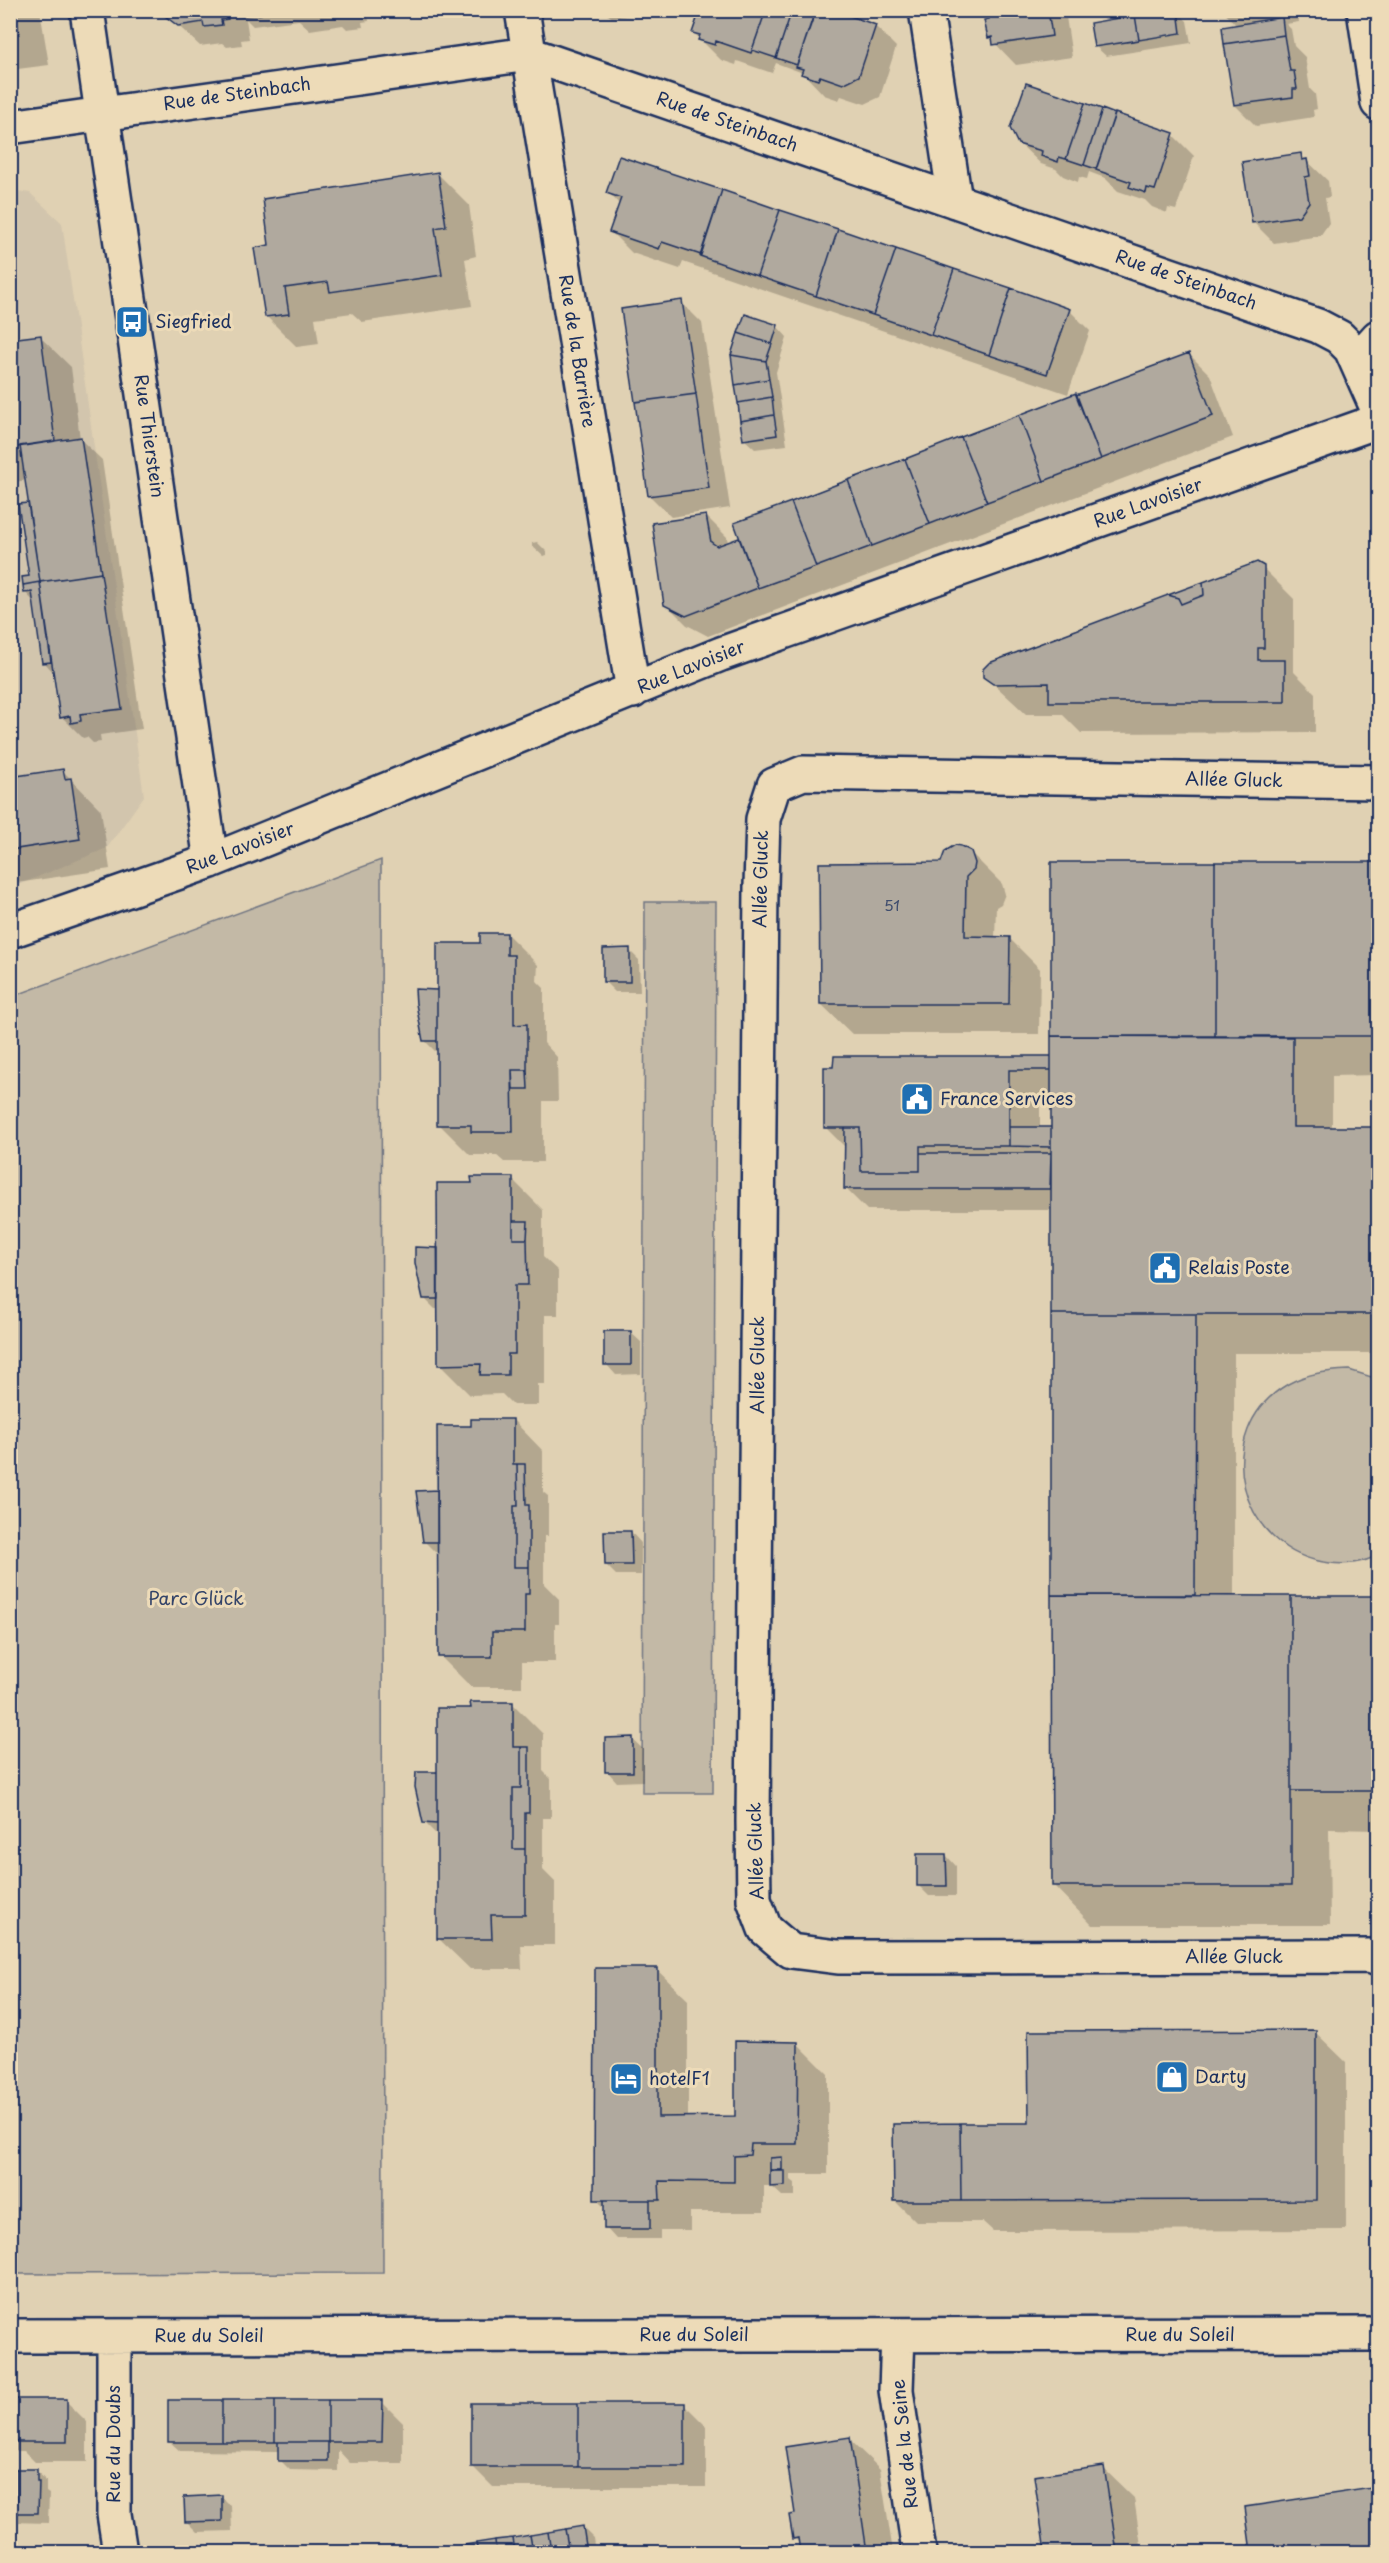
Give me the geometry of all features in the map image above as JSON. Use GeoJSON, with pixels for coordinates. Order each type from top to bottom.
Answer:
{"type":"FeatureCollection","features":[{"type":"Feature","properties":{"kind":"street","name":"Rue Thierstein"},"geometry":{"type":"LineString","coordinates":[[87,10],[212,861]]}},
{"type":"Feature","properties":{"kind":"street","name":"Rue de la Barrière"},"geometry":{"type":"LineString","coordinates":[[522,10],[633,691]]}},
{"type":"Feature","properties":{"kind":"street"},"geometry":{"type":"LineString","coordinates":[[927,10],[955,201]]}},
{"type":"Feature","properties":{"kind":"street"},"geometry":{"type":"LineString","coordinates":[[1364,10],[1378,103]]}},
{"type":"Feature","properties":{"kind":"street","name":"Rue de Steinbach"},"geometry":{"type":"LineString","coordinates":[[10,127],[529,54],[1318,326],[1368,349],[1378,410]]}},
{"type":"Feature","properties":{"kind":"street","name":"Rue Lavoisier"},"geometry":{"type":"LineString","coordinates":[[10,931],[212,861],[721,654],[1378,422]]}},
{"type":"Feature","properties":{"kind":"street","name":"Allée Gluck"},"geometry":{"type":"LineString","coordinates":[[1378,782],[803,773],[774,785],[762,819],[753,1822],[754,1900],[765,1929],[791,1951],[861,1957],[1370,1956],[1378,1959]]}},
{"type":"Feature","properties":{"kind":"street","name":"Rue du Soleil"},"geometry":{"type":"LineString","coordinates":[[10,2336],[1378,2334]]}},
{"type":"Feature","properties":{"kind":"street","name":"Rue de la Seine"},"geometry":{"type":"LineString","coordinates":[[898,2335],[896,2390],[919,2553]]}},
{"type":"Feature","properties":{"kind":"street","name":"Rue du Doubs"},"geometry":{"type":"LineString","coordinates":[[114,2336],[114,2514],[120,2553]]}},
{"type":"Feature","properties":{"kind":"shaded area"},"geometry":{"type":"Polygon","coordinates":[[[11,190],[30,193],[62,223],[144,796],[107,848],[11,888],[11,190]]]}},
{"type":"Feature","properties":{"kind":"green space","name":"Parc Glück"},"geometry":{"type":"Polygon","coordinates":[[[381,860],[383,2273],[11,2274],[11,997],[381,860]]]}},
{"type":"Feature","properties":{"kind":"green space"},"geometry":{"type":"Polygon","coordinates":[[[645,902],[716,902],[713,1793],[642,1793],[645,902]]]}},
{"type":"Feature","properties":{"kind":"green space"},"geometry":{"type":"Polygon","coordinates":[[[1349,1370],[1378,1379],[1378,1555],[1361,1562],[1336,1564],[1298,1554],[1273,1537],[1255,1514],[1244,1487],[1242,1458],[1248,1430],[1263,1404],[1295,1380],[1318,1373],[1349,1370]]]}},
{"type":"Feature","properties":{"kind":"building"},"geometry":{"type":"Polygon","coordinates":[[[10,10],[15,10],[19,34],[10,36],[10,10]]]}},
{"type":"Feature","properties":{"kind":"building"},"geometry":{"type":"Polygon","coordinates":[[[164,10],[227,10],[228,19],[221,20],[222,25],[204,27],[203,22],[178,26],[165,16],[164,10]]]}},
{"type":"Feature","properties":{"kind":"building"},"geometry":{"type":"Polygon","coordinates":[[[240,10],[261,10],[261,14],[241,16],[240,10]]]}},
{"type":"Feature","properties":{"kind":"building"},"geometry":{"type":"Polygon","coordinates":[[[700,10],[766,10],[751,53],[716,41],[715,45],[698,40],[700,35],[692,33],[700,10]]]}},
{"type":"Feature","properties":{"kind":"building"},"geometry":{"type":"Polygon","coordinates":[[[766,10],[792,10],[776,58],[752,50],[766,10]]]}},
{"type":"Feature","properties":{"kind":"building"},"geometry":{"type":"Polygon","coordinates":[[[792,10],[815,11],[797,65],[776,58],[792,10]]]}},
{"type":"Feature","properties":{"kind":"building"},"geometry":{"type":"Polygon","coordinates":[[[816,10],[833,10],[876,25],[859,76],[843,84],[820,76],[818,80],[801,74],[803,69],[796,67],[816,10]]]}},
{"type":"Feature","properties":{"kind":"building"},"geometry":{"type":"Polygon","coordinates":[[[988,10],[1048,10],[1052,36],[993,45],[992,37],[988,38],[984,20],[989,19],[988,10]]]}},
{"type":"Feature","properties":{"kind":"building"},"geometry":{"type":"Polygon","coordinates":[[[1178,10],[1181,33],[1139,40],[1135,15],[1178,10]]]}},
{"type":"Feature","properties":{"kind":"building"},"geometry":{"type":"Polygon","coordinates":[[[1135,15],[1139,40],[1094,47],[1090,23],[1135,15]]]}},
{"type":"Feature","properties":{"kind":"building"},"geometry":{"type":"Polygon","coordinates":[[[1282,17],[1284,35],[1224,44],[1222,27],[1282,17]]]}},
{"type":"Feature","properties":{"kind":"building"},"geometry":{"type":"Polygon","coordinates":[[[1284,35],[1290,71],[1294,71],[1297,89],[1293,89],[1293,97],[1234,105],[1224,44],[1284,35]]]}},
{"type":"Feature","properties":{"kind":"building"},"geometry":{"type":"Polygon","coordinates":[[[1026,83],[1085,103],[1066,159],[1059,157],[1058,162],[1041,156],[1042,151],[1018,144],[1010,128],[1026,83]]]}},
{"type":"Feature","properties":{"kind":"building"},"geometry":{"type":"Polygon","coordinates":[[[1085,103],[1102,109],[1084,165],[1066,159],[1085,103]]]}},
{"type":"Feature","properties":{"kind":"building"},"geometry":{"type":"Polygon","coordinates":[[[1102,109],[1115,114],[1096,169],[1084,165],[1102,109]]]}},
{"type":"Feature","properties":{"kind":"building"},"geometry":{"type":"Polygon","coordinates":[[[1115,113],[1174,133],[1155,190],[1147,188],[1146,193],[1129,187],[1131,182],[1096,170],[1115,113]]]}},
{"type":"Feature","properties":{"kind":"building"},"geometry":{"type":"Polygon","coordinates":[[[1301,153],[1302,160],[1307,159],[1310,176],[1305,177],[1309,202],[1299,216],[1252,223],[1242,162],[1301,153]]]}},
{"type":"Feature","properties":{"kind":"building"},"geometry":{"type":"Polygon","coordinates":[[[619,156],[722,190],[701,255],[662,242],[659,249],[609,232],[621,198],[606,193],[619,156]]]}},
{"type":"Feature","properties":{"kind":"building"},"geometry":{"type":"Polygon","coordinates":[[[438,172],[446,226],[435,228],[442,275],[330,292],[328,282],[285,288],[289,314],[265,317],[254,248],[269,245],[263,199],[438,172]]]}},
{"type":"Feature","properties":{"kind":"building"},"geometry":{"type":"Polygon","coordinates":[[[722,190],[780,210],[757,276],[700,256],[722,190]]]}},
{"type":"Feature","properties":{"kind":"building"},"geometry":{"type":"Polygon","coordinates":[[[780,210],[838,229],[816,296],[757,276],[780,210]]]}},
{"type":"Feature","properties":{"kind":"building"},"geometry":{"type":"Polygon","coordinates":[[[838,229],[896,249],[873,315],[816,296],[838,229]]]}},
{"type":"Feature","properties":{"kind":"building"},"geometry":{"type":"Polygon","coordinates":[[[896,249],[954,269],[931,335],[873,315],[896,249]]]}},
{"type":"Feature","properties":{"kind":"building"},"geometry":{"type":"Polygon","coordinates":[[[954,269],[1011,288],[989,355],[931,335],[954,269]]]}},
{"type":"Feature","properties":{"kind":"building"},"geometry":{"type":"Polygon","coordinates":[[[1011,288],[1070,309],[1047,374],[989,355],[1011,288]]]}},
{"type":"Feature","properties":{"kind":"building"},"geometry":{"type":"Polygon","coordinates":[[[682,300],[696,394],[635,402],[621,309],[682,300]]]}},
{"type":"Feature","properties":{"kind":"building"},"geometry":{"type":"Polygon","coordinates":[[[745,314],[778,325],[772,344],[738,333],[745,314]]]}},
{"type":"Feature","properties":{"kind":"building"},"geometry":{"type":"Polygon","coordinates":[[[738,333],[772,344],[766,361],[731,355],[738,333]]]}},
{"type":"Feature","properties":{"kind":"building"},"geometry":{"type":"Polygon","coordinates":[[[41,335],[55,441],[10,448],[10,339],[41,335]]]}},
{"type":"Feature","properties":{"kind":"building"},"geometry":{"type":"Polygon","coordinates":[[[1189,353],[1213,416],[1101,459],[1076,395],[1189,353]]]}},
{"type":"Feature","properties":{"kind":"building"},"geometry":{"type":"Polygon","coordinates":[[[731,355],[766,361],[769,379],[735,385],[731,355]]]}},
{"type":"Feature","properties":{"kind":"building"},"geometry":{"type":"Polygon","coordinates":[[[769,379],[772,397],[738,403],[735,385],[769,379]]]}},
{"type":"Feature","properties":{"kind":"building"},"geometry":{"type":"Polygon","coordinates":[[[1076,393],[1101,459],[1044,481],[1019,415],[1076,393]]]}},
{"type":"Feature","properties":{"kind":"building"},"geometry":{"type":"Polygon","coordinates":[[[696,394],[709,488],[648,496],[635,402],[696,394]]]}},
{"type":"Feature","properties":{"kind":"building"},"geometry":{"type":"Polygon","coordinates":[[[772,397],[774,415],[740,421],[738,403],[772,397]]]}},
{"type":"Feature","properties":{"kind":"building"},"geometry":{"type":"Polygon","coordinates":[[[774,415],[777,435],[743,440],[740,421],[774,415]]]}},
{"type":"Feature","properties":{"kind":"building"},"geometry":{"type":"Polygon","coordinates":[[[1019,415],[1044,481],[987,502],[961,437],[1019,415]]]}},
{"type":"Feature","properties":{"kind":"building"},"geometry":{"type":"Polygon","coordinates":[[[81,437],[101,573],[40,582],[20,446],[81,437]]]}},
{"type":"Feature","properties":{"kind":"building"},"geometry":{"type":"Polygon","coordinates":[[[961,437],[987,502],[930,524],[905,459],[961,437]]]}},
{"type":"Feature","properties":{"kind":"building"},"geometry":{"type":"Polygon","coordinates":[[[905,459],[930,524],[872,546],[848,480],[905,459]]]}},
{"type":"Feature","properties":{"kind":"building"},"geometry":{"type":"Polygon","coordinates":[[[848,480],[872,546],[816,567],[791,502],[848,480]]]}},
{"type":"Feature","properties":{"kind":"building"},"geometry":{"type":"Polygon","coordinates":[[[791,502],[816,567],[758,588],[734,523],[791,502]]]}},
{"type":"Feature","properties":{"kind":"building"},"geometry":{"type":"Polygon","coordinates":[[[28,503],[40,582],[23,585],[22,577],[29,576],[18,504],[28,503]]]}},
{"type":"Feature","properties":{"kind":"building"},"geometry":{"type":"Polygon","coordinates":[[[706,515],[711,542],[717,546],[739,538],[758,588],[686,616],[664,605],[652,523],[706,515]]]}},
{"type":"Feature","properties":{"kind":"building"},"geometry":{"type":"Polygon","coordinates":[[[1257,562],[1264,566],[1264,648],[1258,648],[1258,660],[1285,660],[1285,702],[1049,702],[1049,683],[993,684],[983,677],[983,669],[989,663],[1168,595],[1178,598],[1181,604],[1204,595],[1203,582],[1257,562]]]}},
{"type":"Feature","properties":{"kind":"building"},"geometry":{"type":"Polygon","coordinates":[[[101,573],[122,709],[80,714],[81,721],[71,723],[70,716],[60,718],[40,582],[101,573]]]}},
{"type":"Feature","properties":{"kind":"building"},"geometry":{"type":"Polygon","coordinates":[[[40,582],[51,662],[42,663],[32,592],[24,593],[23,585],[40,582]]]}},
{"type":"Feature","properties":{"kind":"building"},"geometry":{"type":"Polygon","coordinates":[[[1203,582],[1204,595],[1181,604],[1178,598],[1168,595],[1203,582]]]}},
{"type":"Feature","properties":{"kind":"building"},"geometry":{"type":"Polygon","coordinates":[[[63,769],[65,779],[71,778],[80,839],[10,850],[10,777],[63,769]]]}},
{"type":"Feature","properties":{"kind":"building"},"geometry":{"type":"Polygon","coordinates":[[[955,845],[971,851],[975,863],[974,869],[966,877],[965,936],[1010,937],[1009,1004],[820,1004],[819,863],[941,862],[945,851],[955,845]]]}},
{"type":"Feature","properties":{"kind":"building"},"geometry":{"type":"Polygon","coordinates":[[[1051,862],[1215,862],[1215,1036],[1051,1036],[1051,862]]]}},
{"type":"Feature","properties":{"kind":"building"},"geometry":{"type":"Polygon","coordinates":[[[1215,862],[1378,862],[1378,1036],[1215,1036],[1215,862]]]}},
{"type":"Feature","properties":{"kind":"building"},"geometry":{"type":"Polygon","coordinates":[[[480,933],[507,933],[507,955],[514,955],[514,1025],[527,1024],[527,1070],[512,1070],[513,1132],[471,1132],[471,1125],[437,1125],[437,943],[480,943],[480,933]]]}},
{"type":"Feature","properties":{"kind":"building"},"geometry":{"type":"Polygon","coordinates":[[[630,948],[630,982],[603,982],[603,949],[630,948]]]}},
{"type":"Feature","properties":{"kind":"building"},"geometry":{"type":"Polygon","coordinates":[[[415,989],[437,990],[437,1041],[423,1041],[415,989]]]}},
{"type":"Feature","properties":{"kind":"building"},"geometry":{"type":"Polygon","coordinates":[[[1051,1036],[1293,1037],[1293,1127],[1378,1127],[1378,1314],[1051,1314],[1051,1036]]]}},
{"type":"Feature","properties":{"kind":"building","name":"France Services"},"geometry":{"type":"Polygon","coordinates":[[[834,1056],[1051,1056],[1051,1070],[1009,1070],[1009,1146],[920,1146],[920,1171],[861,1171],[860,1128],[824,1128],[824,1067],[833,1067],[834,1056]]]}},
{"type":"Feature","properties":{"kind":"building"},"geometry":{"type":"Polygon","coordinates":[[[512,1070],[527,1070],[528,1089],[513,1089],[512,1070]]]}},
{"type":"Feature","properties":{"kind":"building"},"geometry":{"type":"Polygon","coordinates":[[[1009,1127],[1051,1127],[1051,1147],[1009,1146],[1009,1127]]]}},
{"type":"Feature","properties":{"kind":"building"},"geometry":{"type":"Polygon","coordinates":[[[845,1128],[860,1128],[861,1171],[920,1171],[920,1153],[1051,1153],[1050,1189],[844,1189],[845,1128]]]}},
{"type":"Feature","properties":{"kind":"building"},"geometry":{"type":"Polygon","coordinates":[[[471,1177],[513,1177],[513,1239],[527,1239],[528,1285],[515,1285],[515,1354],[508,1354],[508,1375],[480,1375],[481,1364],[438,1365],[437,1183],[472,1183],[471,1177]]]}},
{"type":"Feature","properties":{"kind":"building"},"geometry":{"type":"Polygon","coordinates":[[[513,1221],[528,1221],[527,1239],[513,1239],[513,1221]]]}},
{"type":"Feature","properties":{"kind":"building"},"geometry":{"type":"Polygon","coordinates":[[[415,1247],[438,1248],[438,1299],[423,1299],[415,1263],[415,1247]]]}},
{"type":"Feature","properties":{"kind":"building"},"geometry":{"type":"Polygon","coordinates":[[[1051,1314],[1196,1314],[1195,1595],[1051,1595],[1051,1314]]]}},
{"type":"Feature","properties":{"kind":"building"},"geometry":{"type":"Polygon","coordinates":[[[604,1331],[631,1331],[631,1365],[604,1365],[604,1331]]]}},
{"type":"Feature","properties":{"kind":"building"},"geometry":{"type":"Polygon","coordinates":[[[471,1419],[513,1419],[513,1464],[517,1464],[518,1506],[514,1506],[514,1567],[529,1567],[529,1594],[525,1594],[525,1632],[492,1632],[492,1657],[438,1657],[437,1426],[471,1426],[471,1419]]]}},
{"type":"Feature","properties":{"kind":"building"},"geometry":{"type":"Polygon","coordinates":[[[517,1464],[525,1464],[526,1505],[529,1505],[529,1567],[514,1567],[514,1506],[518,1506],[517,1464]]]}},
{"type":"Feature","properties":{"kind":"building"},"geometry":{"type":"Polygon","coordinates":[[[437,1490],[437,1542],[423,1542],[416,1491],[437,1490]]]}},
{"type":"Feature","properties":{"kind":"building"},"geometry":{"type":"Polygon","coordinates":[[[604,1531],[631,1531],[632,1565],[605,1565],[604,1531]]]}},
{"type":"Feature","properties":{"kind":"building"},"geometry":{"type":"Polygon","coordinates":[[[1051,1595],[1291,1596],[1291,1886],[1052,1886],[1051,1595]]]}},
{"type":"Feature","properties":{"kind":"building"},"geometry":{"type":"Polygon","coordinates":[[[1291,1596],[1378,1596],[1378,1791],[1291,1791],[1291,1596]]]}},
{"type":"Feature","properties":{"kind":"building"},"geometry":{"type":"Polygon","coordinates":[[[470,1702],[513,1702],[513,1747],[521,1747],[521,1788],[513,1788],[513,1849],[525,1849],[525,1915],[491,1915],[492,1939],[437,1939],[437,1708],[471,1708],[470,1702]]]}},
{"type":"Feature","properties":{"kind":"building"},"geometry":{"type":"Polygon","coordinates":[[[633,1737],[633,1772],[605,1772],[605,1738],[633,1737]]]}},
{"type":"Feature","properties":{"kind":"building"},"geometry":{"type":"Polygon","coordinates":[[[521,1747],[529,1747],[529,1813],[525,1813],[525,1849],[513,1849],[513,1788],[521,1788],[521,1747]]]}},
{"type":"Feature","properties":{"kind":"building"},"geometry":{"type":"Polygon","coordinates":[[[416,1772],[437,1772],[437,1824],[423,1823],[415,1787],[416,1772]]]}},
{"type":"Feature","properties":{"kind":"building"},"geometry":{"type":"Polygon","coordinates":[[[917,1854],[946,1854],[947,1886],[917,1886],[917,1854]]]}},
{"type":"Feature","properties":{"kind":"building","name":"hotelF1"},"geometry":{"type":"Polygon","coordinates":[[[595,1968],[658,1968],[658,2117],[735,2116],[735,2041],[798,2042],[797,2144],[751,2144],[750,2155],[734,2156],[734,2182],[659,2181],[660,2200],[594,2200],[595,1968]]]}},
{"type":"Feature","properties":{"kind":"building","name":"Darty"},"geometry":{"type":"Polygon","coordinates":[[[1316,2030],[1316,2200],[961,2201],[960,2123],[1029,2123],[1028,2031],[1316,2030]]]}},
{"type":"Feature","properties":{"kind":"building"},"geometry":{"type":"Polygon","coordinates":[[[960,2123],[961,2201],[894,2201],[893,2124],[960,2123]]]}},
{"type":"Feature","properties":{"kind":"building"},"geometry":{"type":"Polygon","coordinates":[[[782,2157],[782,2170],[770,2170],[770,2158],[782,2157]]]}},
{"type":"Feature","properties":{"kind":"building"},"geometry":{"type":"Polygon","coordinates":[[[770,2171],[785,2171],[785,2186],[770,2187],[770,2171]]]}},
{"type":"Feature","properties":{"kind":"building"},"geometry":{"type":"Polygon","coordinates":[[[604,2200],[650,2200],[650,2229],[604,2229],[604,2200]]]}},
{"type":"Feature","properties":{"kind":"building"},"geometry":{"type":"Polygon","coordinates":[[[10,2399],[12,2399],[12,2442],[10,2442],[10,2399]]]}},
{"type":"Feature","properties":{"kind":"building"},"geometry":{"type":"Polygon","coordinates":[[[12,2399],[67,2399],[67,2442],[12,2442],[12,2399]]]}},
{"type":"Feature","properties":{"kind":"building"},"geometry":{"type":"Polygon","coordinates":[[[168,2400],[222,2400],[222,2442],[168,2442],[168,2400]]]}},
{"type":"Feature","properties":{"kind":"building"},"geometry":{"type":"Polygon","coordinates":[[[222,2400],[275,2400],[275,2442],[222,2442],[222,2400]]]}},
{"type":"Feature","properties":{"kind":"building"},"geometry":{"type":"Polygon","coordinates":[[[275,2400],[328,2400],[328,2442],[275,2442],[275,2400]]]}},
{"type":"Feature","properties":{"kind":"building"},"geometry":{"type":"Polygon","coordinates":[[[328,2400],[383,2400],[382,2442],[328,2442],[328,2400]]]}},
{"type":"Feature","properties":{"kind":"building"},"geometry":{"type":"Polygon","coordinates":[[[471,2403],[578,2403],[578,2467],[471,2467],[471,2403]]]}},
{"type":"Feature","properties":{"kind":"building"},"geometry":{"type":"Polygon","coordinates":[[[578,2403],[685,2403],[685,2467],[578,2467],[578,2403]]]}},
{"type":"Feature","properties":{"kind":"building"},"geometry":{"type":"Polygon","coordinates":[[[850,2437],[867,2552],[800,2552],[798,2538],[793,2539],[789,2515],[795,2514],[785,2447],[850,2437]]]}},
{"type":"Feature","properties":{"kind":"building"},"geometry":{"type":"Polygon","coordinates":[[[278,2442],[328,2442],[328,2461],[278,2461],[278,2442]]]}},
{"type":"Feature","properties":{"kind":"building"},"geometry":{"type":"Polygon","coordinates":[[[1104,2466],[1117,2552],[1045,2552],[1034,2476],[1104,2466]]]}},
{"type":"Feature","properties":{"kind":"building"},"geometry":{"type":"Polygon","coordinates":[[[10,2468],[17,2469],[17,2513],[10,2513],[10,2468]]]}},
{"type":"Feature","properties":{"kind":"building"},"geometry":{"type":"Polygon","coordinates":[[[17,2469],[37,2469],[38,2513],[17,2513],[17,2469]]]}},
{"type":"Feature","properties":{"kind":"building"},"geometry":{"type":"Polygon","coordinates":[[[1378,2487],[1378,2552],[1251,2552],[1245,2507],[1378,2487]]]}},
{"type":"Feature","properties":{"kind":"building"},"geometry":{"type":"Polygon","coordinates":[[[222,2495],[222,2521],[185,2522],[184,2497],[222,2495]]]}},
{"type":"Feature","properties":{"kind":"building"},"geometry":{"type":"Polygon","coordinates":[[[583,2526],[587,2552],[569,2552],[565,2529],[583,2526]]]}},
{"type":"Feature","properties":{"kind":"building"},"geometry":{"type":"Polygon","coordinates":[[[565,2529],[569,2552],[551,2552],[548,2532],[565,2529]]]}},
{"type":"Feature","properties":{"kind":"building"},"geometry":{"type":"Polygon","coordinates":[[[548,2532],[551,2552],[533,2552],[530,2535],[548,2532]]]}},
{"type":"Feature","properties":{"kind":"building"},"geometry":{"type":"Polygon","coordinates":[[[530,2535],[533,2552],[515,2552],[513,2538],[530,2535]]]}},
{"type":"Feature","properties":{"kind":"building"},"geometry":{"type":"Polygon","coordinates":[[[513,2538],[515,2552],[496,2552],[495,2540],[513,2538]]]}},
{"type":"Feature","properties":{"kind":"building"},"geometry":{"type":"Polygon","coordinates":[[[495,2540],[496,2552],[478,2552],[476,2543],[495,2540]]]}},
{"type":"Feature","properties":{"kind":"building"},"geometry":{"type":"Polygon","coordinates":[[[476,2543],[478,2552],[460,2552],[459,2546],[476,2543]]]}},
{"type":"Feature","properties":{"kind":"place","name":"Siegfried"},"geometry":{"type":"Point","coordinates":[132,322]}},
{"type":"Feature","properties":{"kind":"place","name":"France Services"},"geometry":{"type":"Point","coordinates":[917,1099]}},
{"type":"Feature","properties":{"kind":"place","name":"Relais Poste"},"geometry":{"type":"Point","coordinates":[1165,1268]}},
{"type":"Feature","properties":{"kind":"place","name":"Darty"},"geometry":{"type":"Point","coordinates":[1172,2077]}},
{"type":"Feature","properties":{"kind":"place","name":"hotelF1"},"geometry":{"type":"Point","coordinates":[626,2079]}}]}
